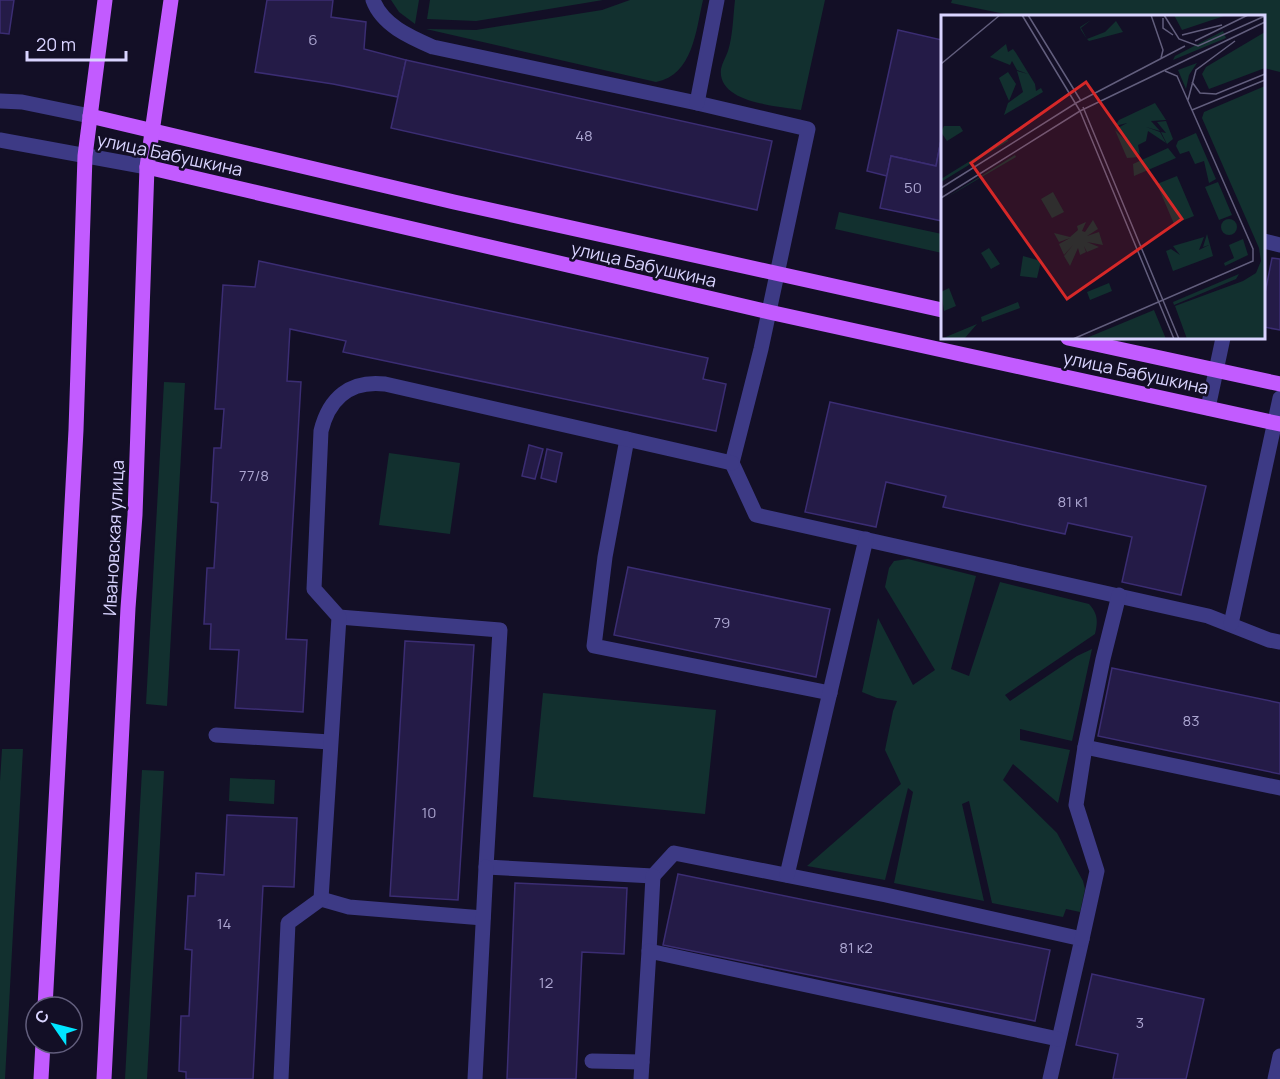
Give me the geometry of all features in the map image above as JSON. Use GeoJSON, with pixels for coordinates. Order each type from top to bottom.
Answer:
{"type":"FeatureCollection","features":[{"type":"Feature","properties":{"kind":"main road"},"geometry":{"type":"LineString","coordinates":[[46,995],[76,430],[85,156],[105,0]]}},
{"type":"Feature","properties":{"kind":"main road","name":"Ивановская улица"},"geometry":{"type":"LineString","coordinates":[[104,1079],[135,515],[147,167],[171,0]]}},
{"type":"Feature","properties":{"kind":"main road","name":"улица Бабушкина"},"geometry":{"type":"LineString","coordinates":[[90,116],[454,202],[941,310]]}},
{"type":"Feature","properties":{"kind":"main road","name":"улица Бабушкина"},"geometry":{"type":"LineString","coordinates":[[147,167],[769,312],[1277,424]]}},
{"type":"Feature","properties":{"kind":"main road","name":"улица Бабушкина"},"geometry":{"type":"LineString","coordinates":[[1073,339],[1280,384]]}},
{"type":"Feature","properties":{"kind":"main road"},"geometry":{"type":"LineString","coordinates":[[41,1079],[42,1055]]}},
{"type":"Feature","properties":{"kind":"street"},"geometry":{"type":"LineString","coordinates":[[373,0],[383,17],[394,28],[433,47],[697,102],[808,129],[769,312],[732,463],[756,515],[1208,616],[1269,640],[1280,642]]}},
{"type":"Feature","properties":{"kind":"street"},"geometry":{"type":"LineString","coordinates":[[697,102],[717,0]]}},
{"type":"Feature","properties":{"kind":"street","name":"улица Бабушкина"},"geometry":{"type":"LineString","coordinates":[[0,101],[22,102],[90,116]]}},
{"type":"Feature","properties":{"kind":"street","name":"улица Бабушкина"},"geometry":{"type":"LineString","coordinates":[[0,140],[147,167]]}},
{"type":"Feature","properties":{"kind":"street"},"geometry":{"type":"LineString","coordinates":[[1265,241],[1280,244]]}},
{"type":"Feature","properties":{"kind":"street"},"geometry":{"type":"LineString","coordinates":[[1208,408],[1223,339]]}},
{"type":"Feature","properties":{"kind":"street"},"geometry":{"type":"LineString","coordinates":[[475,1079],[500,630],[339,617],[314,589],[321,431],[325,414],[336,399],[357,386],[372,383],[385,384],[732,463]]}},
{"type":"Feature","properties":{"kind":"street"},"geometry":{"type":"LineString","coordinates":[[1231,624],[1277,424],[1280,398]]}},
{"type":"Feature","properties":{"kind":"street"},"geometry":{"type":"LineString","coordinates":[[627,440],[605,557],[594,646],[830,693]]}},
{"type":"Feature","properties":{"kind":"street"},"geometry":{"type":"LineString","coordinates":[[787,875],[866,539]]}},
{"type":"Feature","properties":{"kind":"street"},"geometry":{"type":"LineString","coordinates":[[1050,1079],[1097,872],[1076,805],[1103,658],[1119,595]]}},
{"type":"Feature","properties":{"kind":"street"},"geometry":{"type":"LineString","coordinates":[[321,899],[339,617]]}},
{"type":"Feature","properties":{"kind":"street"},"geometry":{"type":"LineString","coordinates":[[216,735],[330,742]]}},
{"type":"Feature","properties":{"kind":"street"},"geometry":{"type":"LineString","coordinates":[[1085,747],[1280,788]]}},
{"type":"Feature","properties":{"kind":"street"},"geometry":{"type":"LineString","coordinates":[[641,1079],[653,876],[674,853],[1082,939]]}},
{"type":"Feature","properties":{"kind":"street"},"geometry":{"type":"LineString","coordinates":[[486,867],[653,876]]}},
{"type":"Feature","properties":{"kind":"street"},"geometry":{"type":"LineString","coordinates":[[321,899],[349,908],[483,918]]}},
{"type":"Feature","properties":{"kind":"street"},"geometry":{"type":"LineString","coordinates":[[280,1079],[288,923],[321,899]]}},
{"type":"Feature","properties":{"kind":"street"},"geometry":{"type":"LineString","coordinates":[[649,951],[1058,1040]]}},
{"type":"Feature","properties":{"kind":"street"},"geometry":{"type":"LineString","coordinates":[[1275,1079],[1280,1056]]}},
{"type":"Feature","properties":{"kind":"street"},"geometry":{"type":"LineString","coordinates":[[591,1061],[642,1062]]}},
{"type":"Feature","properties":{"kind":"green space"},"geometry":{"type":"Polygon","coordinates":[[[391,0],[419,0],[415,24],[399,12],[391,0]]]}},
{"type":"Feature","properties":{"kind":"green space"},"geometry":{"type":"Polygon","coordinates":[[[430,0],[603,0],[476,21],[427,19],[430,0]]]}},
{"type":"Feature","properties":{"kind":"green space"},"geometry":{"type":"Polygon","coordinates":[[[630,0],[703,0],[691,50],[678,70],[668,78],[656,82],[426,29],[476,30],[602,10],[630,0]]]}},
{"type":"Feature","properties":{"kind":"green space"},"geometry":{"type":"Polygon","coordinates":[[[735,0],[825,0],[801,110],[751,101],[738,96],[722,80],[721,69],[731,39],[735,0]]]}},
{"type":"Feature","properties":{"kind":"green space"},"geometry":{"type":"Polygon","coordinates":[[[952,0],[1280,0],[1280,72],[1265,68],[1265,15],[1010,15],[951,3],[952,0]]]}},
{"type":"Feature","properties":{"kind":"green space"},"geometry":{"type":"Polygon","coordinates":[[[839,212],[941,234],[941,253],[835,229],[839,212]]]}},
{"type":"Feature","properties":{"kind":"green space"},"geometry":{"type":"Polygon","coordinates":[[[164,382],[185,383],[167,706],[146,704],[164,382]]]}},
{"type":"Feature","properties":{"kind":"green space"},"geometry":{"type":"Polygon","coordinates":[[[389,453],[460,463],[450,534],[379,525],[389,453]]]}},
{"type":"Feature","properties":{"kind":"green space"},"geometry":{"type":"Polygon","coordinates":[[[908,559],[976,576],[951,669],[969,676],[1000,582],[1089,604],[1096,614],[1095,634],[1005,695],[1010,701],[1077,656],[1092,649],[1072,741],[1020,729],[1020,740],[1070,750],[1058,803],[1013,764],[1003,780],[1057,833],[1083,881],[1085,889],[1080,912],[1066,909],[1063,917],[992,903],[969,801],[962,804],[984,901],[894,883],[913,792],[908,788],[885,880],[807,866],[901,784],[885,750],[897,701],[877,698],[862,692],[878,618],[913,685],[935,670],[885,587],[889,568],[894,561],[908,559]]]}},
{"type":"Feature","properties":{"kind":"green space"},"geometry":{"type":"Polygon","coordinates":[[[543,693],[716,710],[705,814],[533,797],[543,693]]]}},
{"type":"Feature","properties":{"kind":"green space"},"geometry":{"type":"Polygon","coordinates":[[[2,749],[23,749],[5,1079],[0,1079],[0,781],[2,749]]]}},
{"type":"Feature","properties":{"kind":"green space"},"geometry":{"type":"Polygon","coordinates":[[[142,770],[164,771],[147,1079],[125,1079],[142,770]]]}},
{"type":"Feature","properties":{"kind":"green space"},"geometry":{"type":"Polygon","coordinates":[[[230,778],[275,780],[274,804],[229,801],[230,778]]]}},
{"type":"Feature","properties":{"kind":"building"},"geometry":{"type":"Polygon","coordinates":[[[0,0],[14,0],[9,34],[0,33],[0,0]]]}},
{"type":"Feature","properties":{"kind":"building"},"geometry":{"type":"Polygon","coordinates":[[[267,0],[333,0],[331,17],[366,22],[364,49],[406,60],[398,97],[255,72],[267,0]]]}},
{"type":"Feature","properties":{"kind":"building"},"geometry":{"type":"Polygon","coordinates":[[[898,30],[941,40],[941,140],[936,166],[891,156],[887,176],[867,171],[898,30]]]}},
{"type":"Feature","properties":{"kind":"building"},"geometry":{"type":"Polygon","coordinates":[[[406,60],[772,141],[757,210],[391,128],[406,60]]]}},
{"type":"Feature","properties":{"kind":"building"},"geometry":{"type":"Polygon","coordinates":[[[941,140],[941,221],[880,208],[891,156],[936,166],[941,140]]]}},
{"type":"Feature","properties":{"kind":"building"},"geometry":{"type":"Polygon","coordinates":[[[1272,258],[1280,259],[1280,330],[1265,327],[1265,293],[1272,258]]]}},
{"type":"Feature","properties":{"kind":"building"},"geometry":{"type":"Polygon","coordinates":[[[259,261],[708,358],[703,379],[726,384],[716,431],[343,352],[346,341],[290,329],[287,381],[301,382],[286,639],[307,640],[303,712],[235,708],[239,650],[210,649],[211,624],[204,624],[207,568],[214,568],[218,503],[211,502],[214,448],[221,448],[224,409],[215,409],[223,285],[255,287],[259,261]]]}},
{"type":"Feature","properties":{"kind":"building"},"geometry":{"type":"Polygon","coordinates":[[[830,402],[1206,486],[1181,595],[1122,582],[1132,537],[1068,523],[1065,534],[943,507],[946,496],[886,482],[876,527],[805,512],[830,402]]]}},
{"type":"Feature","properties":{"kind":"building"},"geometry":{"type":"Polygon","coordinates":[[[529,445],[543,449],[535,479],[522,476],[529,445]]]}},
{"type":"Feature","properties":{"kind":"building"},"geometry":{"type":"Polygon","coordinates":[[[547,449],[562,453],[556,482],[541,478],[547,449]]]}},
{"type":"Feature","properties":{"kind":"building"},"geometry":{"type":"Polygon","coordinates":[[[628,567],[830,609],[816,677],[614,635],[628,567]]]}},
{"type":"Feature","properties":{"kind":"building"},"geometry":{"type":"Polygon","coordinates":[[[405,641],[474,645],[458,900],[390,896],[405,641]]]}},
{"type":"Feature","properties":{"kind":"building"},"geometry":{"type":"Polygon","coordinates":[[[1112,668],[1280,703],[1280,774],[1098,736],[1112,668]]]}},
{"type":"Feature","properties":{"kind":"building"},"geometry":{"type":"Polygon","coordinates":[[[227,815],[297,818],[294,887],[263,886],[253,1079],[186,1079],[186,1072],[179,1071],[181,1016],[189,1016],[192,950],[185,949],[188,896],[195,896],[196,873],[224,875],[227,815]]]}},
{"type":"Feature","properties":{"kind":"building"},"geometry":{"type":"Polygon","coordinates":[[[678,874],[1050,950],[1035,1021],[663,945],[678,874]]]}},
{"type":"Feature","properties":{"kind":"building"},"geometry":{"type":"Polygon","coordinates":[[[515,883],[627,888],[624,954],[582,952],[576,1079],[507,1079],[515,883]]]}},
{"type":"Feature","properties":{"kind":"building"},"geometry":{"type":"Polygon","coordinates":[[[1092,974],[1204,999],[1186,1079],[1113,1079],[1118,1054],[1076,1045],[1092,974]]]}}]}
